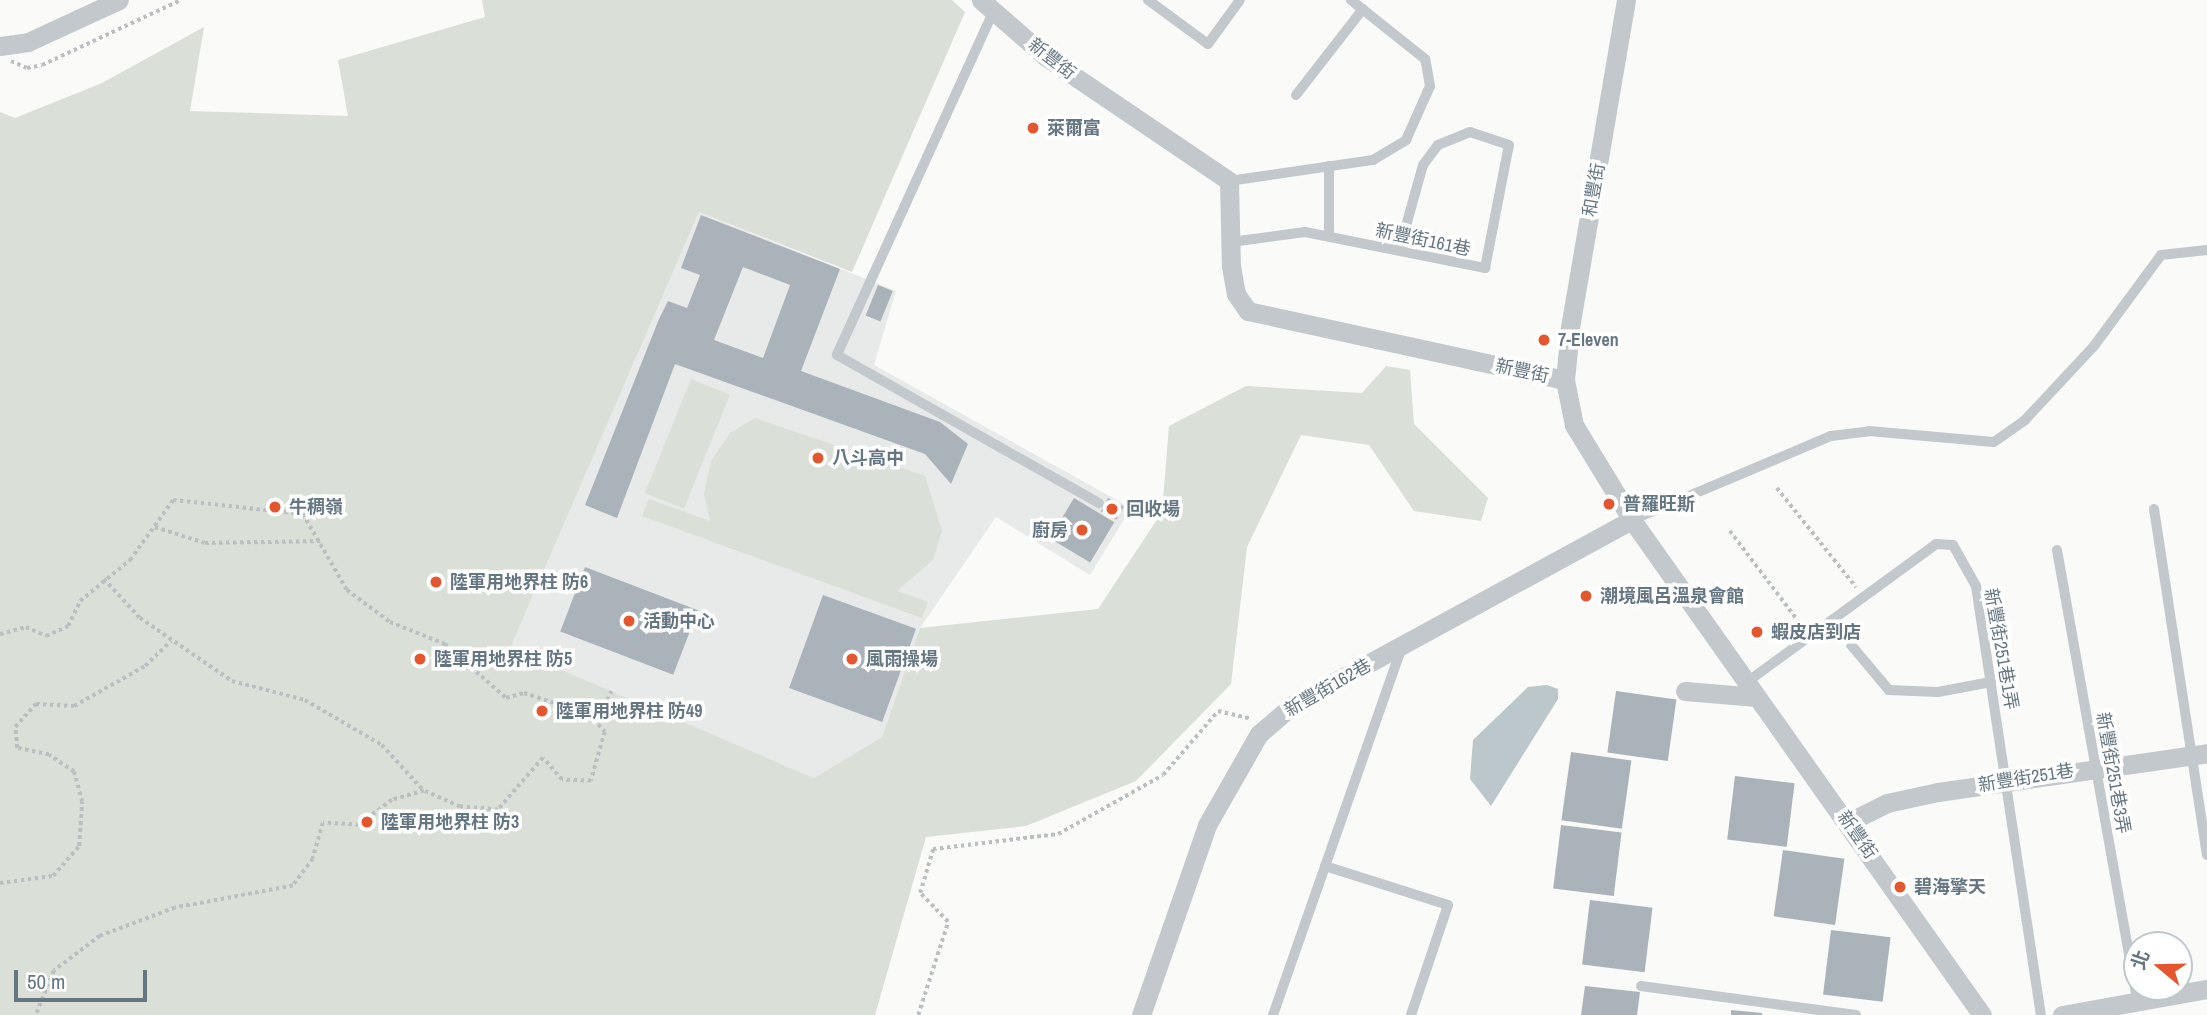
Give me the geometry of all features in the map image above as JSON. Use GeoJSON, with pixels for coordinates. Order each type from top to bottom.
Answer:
{"type":"FeatureCollection","features":[{"type":"Feature","properties":{"kind":"street"},"geometry":{"type":"LineString","coordinates":[[4,52],[119,0]]}},
{"type":"Feature","properties":{"kind":"street","name":"和豐街"},"geometry":{"type":"LineString","coordinates":[[1564,380],[1626,0]]}},
{"type":"Feature","properties":{"kind":"street","name":"新豐街"},"geometry":{"type":"LineString","coordinates":[[987,5],[1046,57],[1229,181],[1236,294],[1248,311],[1564,380],[1574,425],[1632,520],[1849,822],[1982,1015]]}},
{"type":"Feature","properties":{"kind":"street","name":"新豐街162巷"},"geometry":{"type":"LineString","coordinates":[[1141,1015],[1207,825],[1226,783],[1272,724],[1294,704],[1632,520]]}},
{"type":"Feature","properties":{"kind":"street"},"geometry":{"type":"LineString","coordinates":[[1685,691],[1752,689]]}},
{"type":"Feature","properties":{"kind":"street","name":"新豐街251巷"},"geometry":{"type":"LineString","coordinates":[[1849,822],[1887,803],[2007,781],[2199,753]]}},
{"type":"Feature","properties":{"kind":"street"},"geometry":{"type":"LineString","coordinates":[[2062,1015],[2137,1001]]}},
{"type":"Feature","properties":{"kind":"lane"},"geometry":{"type":"LineString","coordinates":[[1148,0],[1208,44],[1240,0]]}},
{"type":"Feature","properties":{"kind":"lane"},"geometry":{"type":"LineString","coordinates":[[1229,181],[1373,160],[1406,140],[1430,86],[1425,59],[1351,0]]}},
{"type":"Feature","properties":{"kind":"lane"},"geometry":{"type":"LineString","coordinates":[[987,5],[836,355],[1100,503]]}},
{"type":"Feature","properties":{"kind":"lane"},"geometry":{"type":"LineString","coordinates":[[1296,95],[1363,9]]}},
{"type":"Feature","properties":{"kind":"lane","name":"新豐街161巷"},"geometry":{"type":"LineString","coordinates":[[1231,242],[1306,232],[1329,236],[1399,251],[1485,268],[1508,145],[1470,132],[1438,145],[1423,165],[1399,251]]}},
{"type":"Feature","properties":{"kind":"lane"},"geometry":{"type":"LineString","coordinates":[[1329,166],[1329,236]]}},
{"type":"Feature","properties":{"kind":"lane"},"geometry":{"type":"LineString","coordinates":[[1632,520],[1831,436],[1869,431],[1994,442],[2025,420],[2094,346],[2161,256],[2207,250]]}},
{"type":"Feature","properties":{"kind":"lane"},"geometry":{"type":"LineString","coordinates":[[2154,509],[2199,753],[2207,855]]}},
{"type":"Feature","properties":{"kind":"lane","name":"新豐街251巷1弄"},"geometry":{"type":"LineString","coordinates":[[1864,597],[1936,544],[1953,544],[1976,586],[2041,1015]]}},
{"type":"Feature","properties":{"kind":"lane","name":"新豐街251巷3弄"},"geometry":{"type":"LineString","coordinates":[[2057,550],[2125,931]]}},
{"type":"Feature","properties":{"kind":"lane"},"geometry":{"type":"LineString","coordinates":[[1752,689],[1809,636],[1864,597]]}},
{"type":"Feature","properties":{"kind":"lane"},"geometry":{"type":"LineString","coordinates":[[1831,621],[1889,690],[1938,692],[1991,682]]}},
{"type":"Feature","properties":{"kind":"lane"},"geometry":{"type":"LineString","coordinates":[[1273,1015],[1401,647]]}},
{"type":"Feature","properties":{"kind":"lane"},"geometry":{"type":"LineString","coordinates":[[1325,866],[1448,905],[1411,1015]]}},
{"type":"Feature","properties":{"kind":"lane"},"geometry":{"type":"LineString","coordinates":[[1641,986],[1856,1015]]}},
{"type":"Feature","properties":{"kind":"path"},"geometry":{"type":"LineString","coordinates":[[4,52],[27,68],[43,65],[181,0]]}},
{"type":"Feature","properties":{"kind":"path"},"geometry":{"type":"LineString","coordinates":[[1777,488],[1864,597]]}},
{"type":"Feature","properties":{"kind":"path"},"geometry":{"type":"LineString","coordinates":[[0,634],[26,627],[46,635],[68,626],[80,601],[104,579],[130,559],[173,500],[244,504],[303,514],[322,541],[347,590],[390,622],[445,644],[506,698],[524,693],[589,715],[605,732],[591,781],[562,780],[543,758],[498,810],[460,807],[424,791],[382,745],[305,700],[232,681],[171,641],[104,579]]}},
{"type":"Feature","properties":{"kind":"path"},"geometry":{"type":"LineString","coordinates":[[155,527],[205,543],[322,541]]}},
{"type":"Feature","properties":{"kind":"path"},"geometry":{"type":"LineString","coordinates":[[1730,531],[1809,636]]}},
{"type":"Feature","properties":{"kind":"path"},"geometry":{"type":"LineString","coordinates":[[0,883],[53,876],[79,846],[82,802],[74,772],[49,755],[17,748],[15,727],[36,704],[74,706],[145,666],[171,641]]}},
{"type":"Feature","properties":{"kind":"path"},"geometry":{"type":"LineString","coordinates":[[589,715],[605,707],[611,691]]}},
{"type":"Feature","properties":{"kind":"path"},"geometry":{"type":"LineString","coordinates":[[918,1015],[948,922],[919,894],[933,849],[1058,834],[1163,775],[1218,710],[1272,724]]}},
{"type":"Feature","properties":{"kind":"path"},"geometry":{"type":"LineString","coordinates":[[36,1015],[54,971],[100,936],[175,908],[293,886],[313,859],[323,823],[359,825],[392,800],[424,791]]}},
{"type":"Feature","properties":{"kind":"shaded area"},"geometry":{"type":"Polygon","coordinates":[[[482,0],[952,0],[965,12],[852,272],[699,212],[510,648],[814,778],[882,737],[920,628],[1098,609],[1162,512],[1169,426],[1246,386],[1362,393],[1386,366],[1410,370],[1414,424],[1488,498],[1481,521],[1414,511],[1369,445],[1301,435],[1247,547],[1231,684],[1136,781],[1026,826],[926,837],[875,1015],[0,1015],[0,112],[15,118],[102,83],[204,27],[190,111],[348,116],[338,60],[485,17],[482,0]]]}},
{"type":"Feature","properties":{"kind":"shaded area","name":"八斗高中"},"geometry":{"type":"Polygon","coordinates":[[[699,212],[896,291],[874,365],[1131,508],[1090,575],[996,517],[920,628],[882,737],[814,778],[509,648],[699,212]]]}},
{"type":"Feature","properties":{"kind":"shaded area"},"geometry":{"type":"Polygon","coordinates":[[[691,379],[730,395],[684,509],[645,493],[691,379]]]}},
{"type":"Feature","properties":{"kind":"shaded area"},"geometry":{"type":"Polygon","coordinates":[[[755,418],[925,476],[942,531],[933,560],[897,591],[928,602],[922,618],[642,516],[649,499],[710,521],[704,494],[711,461],[730,433],[755,418]]]}},
{"type":"Feature","properties":{"kind":"shaded area"},"geometry":{"type":"Polygon","coordinates":[[[1547,685],[1558,689],[1558,699],[1491,806],[1470,779],[1473,740],[1528,687],[1547,685]]]}},
{"type":"Feature","properties":{"kind":"building"},"geometry":{"type":"Polygon","coordinates":[[[701,215],[840,269],[801,371],[940,422],[968,444],[951,484],[925,454],[675,364],[617,518],[585,505],[668,301],[687,308],[700,275],[681,268],[701,215]],[[743,267],[714,340],[763,358],[790,285],[743,267]]]}},
{"type":"Feature","properties":{"kind":"building"},"geometry":{"type":"Polygon","coordinates":[[[878,285],[893,291],[880,322],[866,316],[878,285]]]}},
{"type":"Feature","properties":{"kind":"building","name":"廚房"},"geometry":{"type":"Polygon","coordinates":[[[1074,498],[1114,522],[1090,562],[1050,538],[1074,498]]]}},
{"type":"Feature","properties":{"kind":"building","name":"回收場"},"geometry":{"type":"Polygon","coordinates":[[[1108,498],[1124,507],[1116,520],[1101,511],[1108,498]]]}},
{"type":"Feature","properties":{"kind":"building","name":"活動中心"},"geometry":{"type":"Polygon","coordinates":[[[585,567],[698,610],[673,675],[560,631],[585,567]]]}},
{"type":"Feature","properties":{"kind":"building","name":"風雨操場"},"geometry":{"type":"Polygon","coordinates":[[[823,595],[916,629],[882,722],[789,688],[823,595]]]}},
{"type":"Feature","properties":{"kind":"building"},"geometry":{"type":"Polygon","coordinates":[[[1616,691],[1676,699],[1668,761],[1607,752],[1616,691]]]}},
{"type":"Feature","properties":{"kind":"building"},"geometry":{"type":"Polygon","coordinates":[[[1571,752],[1631,760],[1622,829],[1561,820],[1571,752]]]}},
{"type":"Feature","properties":{"kind":"building"},"geometry":{"type":"Polygon","coordinates":[[[1735,776],[1795,783],[1787,847],[1727,840],[1735,776]]]}},
{"type":"Feature","properties":{"kind":"building"},"geometry":{"type":"Polygon","coordinates":[[[1561,825],[1622,832],[1614,896],[1553,889],[1561,825]]]}},
{"type":"Feature","properties":{"kind":"building"},"geometry":{"type":"Polygon","coordinates":[[[1783,850],[1844,859],[1835,925],[1774,916],[1783,850]]]}},
{"type":"Feature","properties":{"kind":"building"},"geometry":{"type":"Polygon","coordinates":[[[1590,900],[1653,908],[1645,972],[1582,965],[1590,900]]]}},
{"type":"Feature","properties":{"kind":"building"},"geometry":{"type":"Polygon","coordinates":[[[1831,930],[1891,937],[1883,1002],[1823,995],[1831,930]]]}},
{"type":"Feature","properties":{"kind":"building"},"geometry":{"type":"Polygon","coordinates":[[[1585,986],[1640,992],[1637,1015],[1581,1015],[1585,986]]]}},
{"type":"Feature","properties":{"kind":"building"},"geometry":{"type":"Polygon","coordinates":[[[1731,1010],[1762,1013],[1762,1015],[1731,1015],[1731,1010]]]}},
{"type":"Feature","properties":{"kind":"place","name":"萊爾富"},"geometry":{"type":"Point","coordinates":[1033,128]}},
{"type":"Feature","properties":{"kind":"place","name":"7-Eleven"},"geometry":{"type":"Point","coordinates":[1544,340]}},
{"type":"Feature","properties":{"kind":"place","name":"八斗高中"},"geometry":{"type":"Point","coordinates":[818,458]}},
{"type":"Feature","properties":{"kind":"place","name":"普羅旺斯"},"geometry":{"type":"Point","coordinates":[1609,504]}},
{"type":"Feature","properties":{"kind":"place","name":"牛稠嶺"},"geometry":{"type":"Point","coordinates":[275,507]}},
{"type":"Feature","properties":{"kind":"place","name":"回收場"},"geometry":{"type":"Point","coordinates":[1112,509]}},
{"type":"Feature","properties":{"kind":"place","name":"廚房"},"geometry":{"type":"Point","coordinates":[1082,530]}},
{"type":"Feature","properties":{"kind":"place","name":"陸軍用地界柱 防6"},"geometry":{"type":"Point","coordinates":[436,582]}},
{"type":"Feature","properties":{"kind":"place","name":"潮境風呂溫泉會館"},"geometry":{"type":"Point","coordinates":[1586,596]}},
{"type":"Feature","properties":{"kind":"place","name":"活動中心"},"geometry":{"type":"Point","coordinates":[629,621]}},
{"type":"Feature","properties":{"kind":"place","name":"蝦皮店到店"},"geometry":{"type":"Point","coordinates":[1757,632]}},
{"type":"Feature","properties":{"kind":"place","name":"陸軍用地界柱 防5"},"geometry":{"type":"Point","coordinates":[420,659]}},
{"type":"Feature","properties":{"kind":"place","name":"風雨操場"},"geometry":{"type":"Point","coordinates":[852,659]}},
{"type":"Feature","properties":{"kind":"place","name":"陸軍用地界柱 防49"},"geometry":{"type":"Point","coordinates":[542,711]}},
{"type":"Feature","properties":{"kind":"place","name":"陸軍用地界柱 防3"},"geometry":{"type":"Point","coordinates":[367,822]}},
{"type":"Feature","properties":{"kind":"place","name":"碧海擎天"},"geometry":{"type":"Point","coordinates":[1900,887]}}]}
